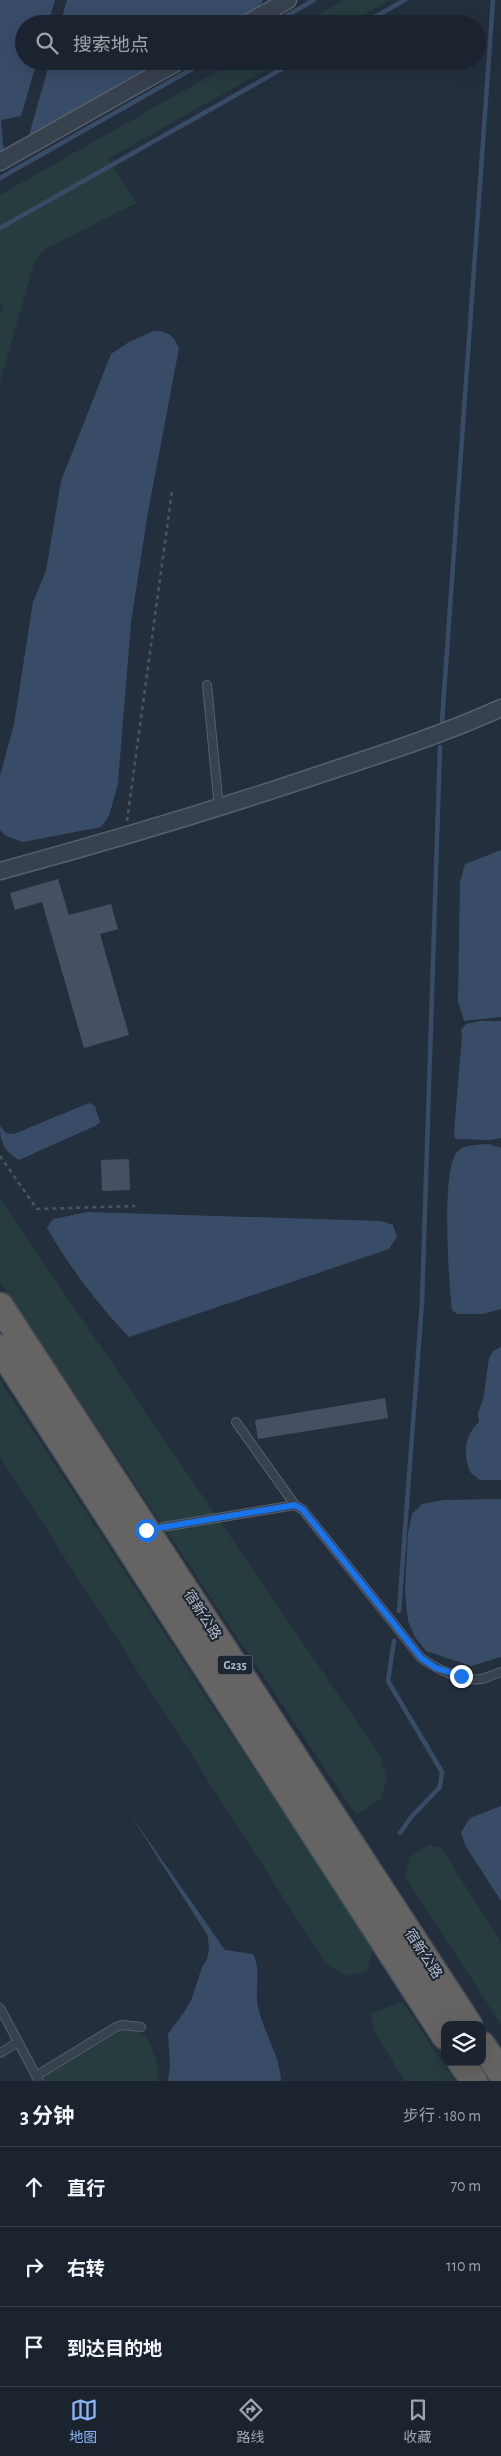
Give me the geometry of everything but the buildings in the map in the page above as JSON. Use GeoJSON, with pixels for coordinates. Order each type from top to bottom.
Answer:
{"type":"FeatureCollection","features":[{"type":"Feature","properties":{"kind":"highway","name":"宿新公路"},"geometry":{"type":"LineString","coordinates":[[0,1306],[466,2021]]}},
{"type":"Feature","properties":{"kind":"highway","name":"宿新公路"},"geometry":{"type":"LineString","coordinates":[[0,1348],[441,2030]]}},
{"type":"Feature","properties":{"kind":"highway"},"geometry":{"type":"LineString","coordinates":[[486,2051],[501,2073]]}},
{"type":"Feature","properties":{"kind":"highway"},"geometry":{"type":"LineString","coordinates":[[465,2066],[474,2081]]}},
{"type":"Feature","properties":{"kind":"street"},"geometry":{"type":"LineString","coordinates":[[262,15],[288,0]]}},
{"type":"Feature","properties":{"kind":"street"},"geometry":{"type":"LineString","coordinates":[[0,162],[163,70]]}},
{"type":"Feature","properties":{"kind":"street"},"geometry":{"type":"LineString","coordinates":[[0,871],[124,837],[219,808],[439,734],[501,708]]}},
{"type":"Feature","properties":{"kind":"lane"},"geometry":{"type":"LineString","coordinates":[[207,685],[219,808]]}},
{"type":"Feature","properties":{"kind":"lane"},"geometry":{"type":"LineString","coordinates":[[236,1422],[295,1505],[303,1510],[421,1658],[436,1668],[461,1676],[480,1679],[501,1672]]}},
{"type":"Feature","properties":{"kind":"lane"},"geometry":{"type":"LineString","coordinates":[[146,1530],[295,1505]]}},
{"type":"Feature","properties":{"kind":"lane"},"geometry":{"type":"LineString","coordinates":[[0,2008],[37,2079],[116,2028],[122,2025],[141,2027]]}},
{"type":"Feature","properties":{"kind":"lane"},"geometry":{"type":"LineString","coordinates":[[0,2053],[18,2042]]}},
{"type":"Feature","properties":{"kind":"path"},"geometry":{"type":"LineString","coordinates":[[124,837],[172,490]]}},
{"type":"Feature","properties":{"kind":"path"},"geometry":{"type":"LineString","coordinates":[[0,1156],[37,1209],[135,1206]]}},
{"type":"Feature","properties":{"kind":"green space"},"geometry":{"type":"Polygon","coordinates":[[[344,0],[390,0],[364,15],[318,15],[344,0]]]}},
{"type":"Feature","properties":{"kind":"green space"},"geometry":{"type":"Polygon","coordinates":[[[220,70],[265,70],[108,159],[136,203],[45,249],[35,260],[0,382],[0,313],[3,304],[0,302],[0,195],[220,70]]]}},
{"type":"Feature","properties":{"kind":"green space"},"geometry":{"type":"Polygon","coordinates":[[[0,1199],[380,1756],[387,1779],[381,1799],[356,1815],[0,1282],[0,1199]]]}},
{"type":"Feature","properties":{"kind":"green space"},"geometry":{"type":"Polygon","coordinates":[[[0,1380],[197,1683],[373,1947],[367,1972],[347,1976],[326,1964],[0,1457],[0,1380]]]}},
{"type":"Feature","properties":{"kind":"green space"},"geometry":{"type":"Polygon","coordinates":[[[429,1845],[441,1848],[501,1942],[501,2024],[405,1877],[410,1857],[429,1845]]]}},
{"type":"Feature","properties":{"kind":"green space"},"geometry":{"type":"Polygon","coordinates":[[[403,2002],[441,2060],[441,2066],[445,2066],[455,2081],[405,2081],[374,2031],[371,2013],[403,2002]]]}},
{"type":"Feature","properties":{"kind":"green space"},"geometry":{"type":"Polygon","coordinates":[[[130,2028],[138,2031],[149,2042],[155,2056],[159,2081],[44,2081],[43,2078],[122,2030],[130,2028]]]}},
{"type":"Feature","properties":{"kind":"water"},"geometry":{"type":"Polygon","coordinates":[[[0,0],[55,0],[51,15],[15,15],[15,70],[34,70],[21,116],[1,120],[4,153],[0,156],[0,0]]]}},
{"type":"Feature","properties":{"kind":"water"},"geometry":{"type":"Polygon","coordinates":[[[67,0],[263,0],[257,11],[251,15],[63,15],[67,0]]]}},
{"type":"Feature","properties":{"kind":"water"},"geometry":{"type":"Polygon","coordinates":[[[47,70],[155,70],[28,139],[47,70]]]}},
{"type":"Feature","properties":{"kind":"water"},"geometry":{"type":"Polygon","coordinates":[[[153,331],[169,334],[179,348],[148,512],[131,622],[118,783],[109,816],[101,827],[23,842],[6,836],[0,830],[0,776],[14,724],[33,602],[46,571],[61,481],[111,354],[129,342],[153,331]]]}},
{"type":"Feature","properties":{"kind":"water"},"geometry":{"type":"Polygon","coordinates":[[[501,850],[501,1017],[464,1021],[458,1001],[460,882],[465,864],[501,850]]]}},
{"type":"Feature","properties":{"kind":"water"},"geometry":{"type":"Polygon","coordinates":[[[480,1021],[501,1021],[501,1138],[490,1140],[458,1139],[455,1138],[454,1132],[461,1030],[466,1024],[480,1021]]]}},
{"type":"Feature","properties":{"kind":"water"},"geometry":{"type":"Polygon","coordinates":[[[89,1103],[95,1106],[100,1122],[95,1126],[19,1160],[6,1150],[1,1137],[0,1126],[6,1133],[14,1134],[89,1103]]]}},
{"type":"Feature","properties":{"kind":"water"},"geometry":{"type":"Polygon","coordinates":[[[489,1144],[501,1148],[501,1309],[483,1314],[457,1314],[452,1310],[449,1276],[447,1226],[449,1177],[453,1160],[459,1150],[470,1146],[489,1144]]]}},
{"type":"Feature","properties":{"kind":"water"},"geometry":{"type":"Polygon","coordinates":[[[88,1212],[381,1221],[393,1225],[397,1237],[389,1249],[129,1337],[85,1285],[47,1228],[53,1219],[88,1212]]]}},
{"type":"Feature","properties":{"kind":"water"},"geometry":{"type":"Polygon","coordinates":[[[501,1347],[501,1480],[480,1480],[470,1472],[466,1458],[466,1445],[470,1433],[479,1422],[478,1413],[483,1400],[489,1358],[493,1351],[501,1347]]]}},
{"type":"Feature","properties":{"kind":"water"},"geometry":{"type":"Polygon","coordinates":[[[501,1499],[501,1657],[471,1666],[426,1651],[415,1637],[408,1621],[405,1592],[408,1533],[412,1514],[422,1504],[444,1500],[501,1499]]]}},
{"type":"Feature","properties":{"kind":"water"},"geometry":{"type":"Polygon","coordinates":[[[501,1806],[501,1901],[465,1845],[461,1832],[470,1818],[501,1806]]]}},
{"type":"Feature","properties":{"kind":"water"},"geometry":{"type":"Polygon","coordinates":[[[130,1814],[225,1950],[253,1954],[257,1967],[258,2007],[278,2062],[281,2081],[168,2081],[170,2066],[168,2034],[192,1998],[202,1967],[207,1960],[209,1950],[208,1936],[130,1814]]]}},
{"type":"Feature","properties":{"kind":"waterway"},"geometry":{"type":"LineString","coordinates":[[288,15],[314,0]]}},
{"type":"Feature","properties":{"kind":"waterway"},"geometry":{"type":"LineString","coordinates":[[378,15],[405,0]]}},
{"type":"Feature","properties":{"kind":"waterway"},"geometry":{"type":"LineString","coordinates":[[442,721],[493,0]]}},
{"type":"Feature","properties":{"kind":"waterway"},"geometry":{"type":"LineString","coordinates":[[0,178],[190,70]]}},
{"type":"Feature","properties":{"kind":"waterway"},"geometry":{"type":"LineString","coordinates":[[0,228],[280,70]]}},
{"type":"Feature","properties":{"kind":"waterway"},"geometry":{"type":"LineString","coordinates":[[399,1611],[422,1302],[440,747]]}},
{"type":"Feature","properties":{"kind":"waterway"},"geometry":{"type":"LineString","coordinates":[[394,1641],[388,1681],[442,1772],[440,1787],[412,1816],[400,1833]]}},
{"type":"Feature","properties":{"kind":"route"},"geometry":{"type":"LineString","coordinates":[[146,1530],[295,1505],[303,1510],[421,1658],[436,1668],[461,1676]]}}]}
